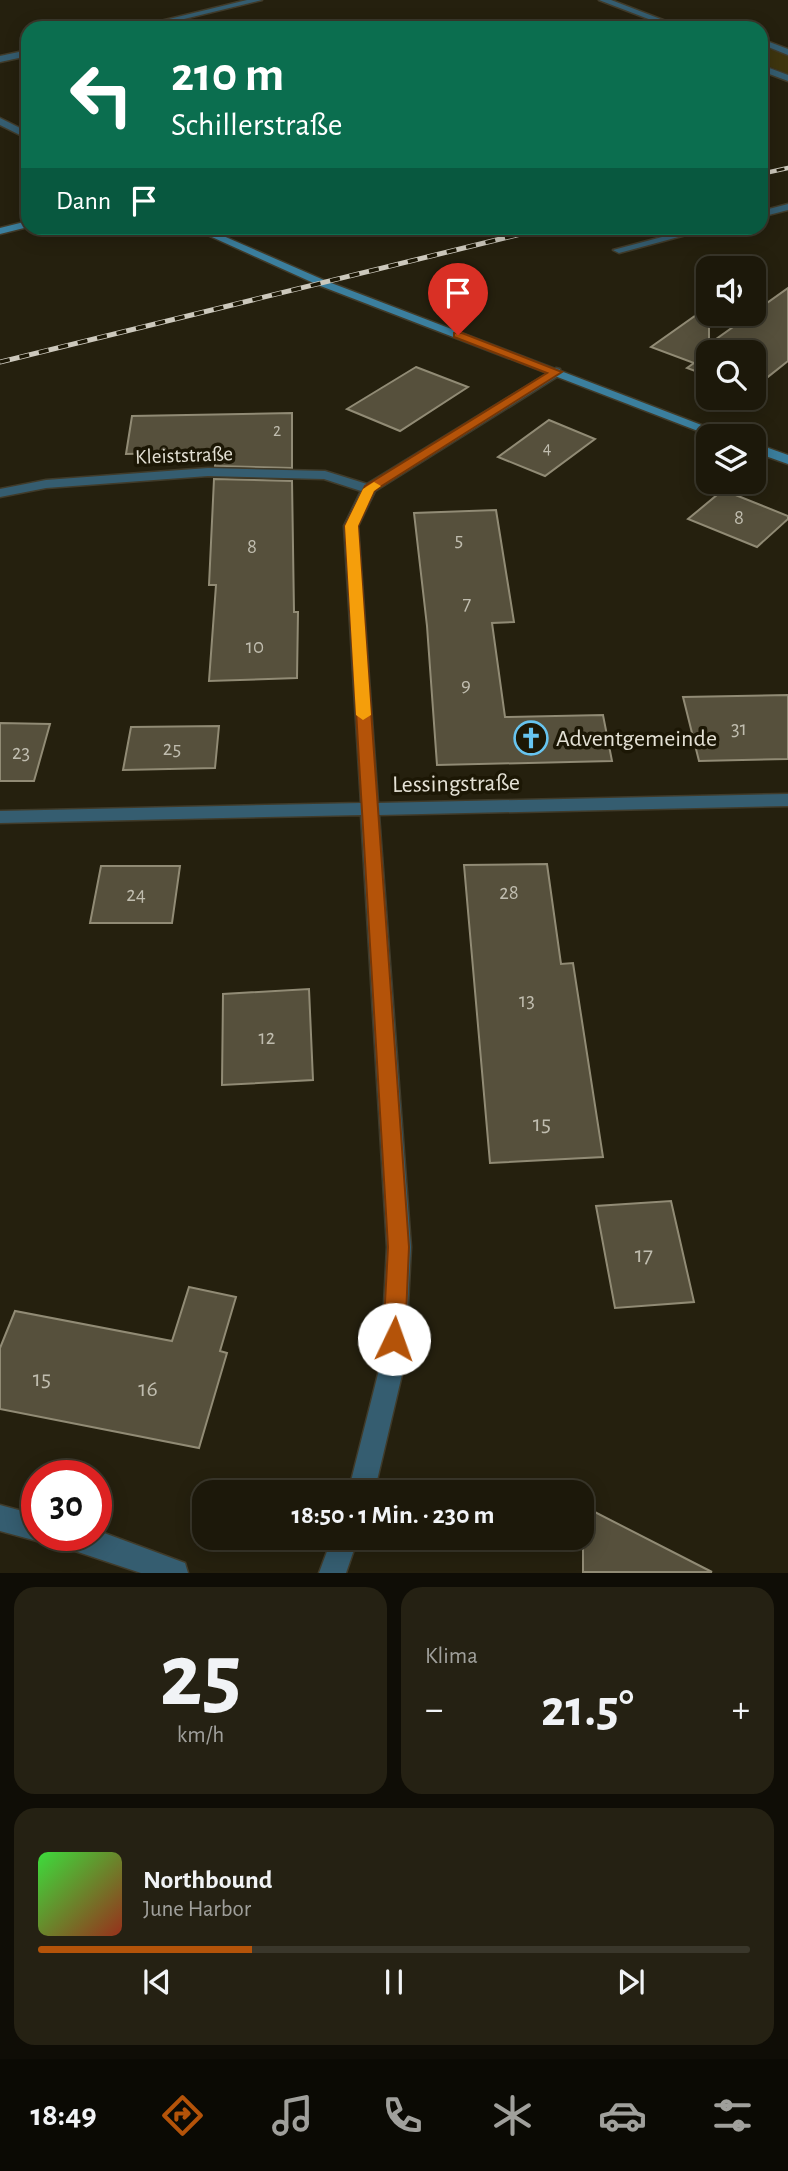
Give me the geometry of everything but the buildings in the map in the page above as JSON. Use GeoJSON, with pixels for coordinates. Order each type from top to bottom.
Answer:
{"type":"FeatureCollection","features":[{"type":"Feature","properties":{"kind":"main road"},"geometry":{"type":"LineString","coordinates":[[0,231],[21,226]]}},
{"type":"Feature","properties":{"kind":"main road"},"geometry":{"type":"LineString","coordinates":[[213,235],[360,298],[696,425]]}},
{"type":"Feature","properties":{"kind":"main road"},"geometry":{"type":"LineString","coordinates":[[766,452],[788,460]]}},
{"type":"Feature","properties":{"kind":"street"},"geometry":{"type":"LineString","coordinates":[[166,21],[258,0]]}},
{"type":"Feature","properties":{"kind":"street"},"geometry":{"type":"LineString","coordinates":[[603,0],[661,21]]}},
{"type":"Feature","properties":{"kind":"street"},"geometry":{"type":"LineString","coordinates":[[768,44],[788,52]]}},
{"type":"Feature","properties":{"kind":"street"},"geometry":{"type":"LineString","coordinates":[[0,59],[21,54]]}},
{"type":"Feature","properties":{"kind":"street"},"geometry":{"type":"LineString","coordinates":[[768,71],[788,78]]}},
{"type":"Feature","properties":{"kind":"street"},"geometry":{"type":"LineString","coordinates":[[0,121],[21,132]]}},
{"type":"Feature","properties":{"kind":"street"},"geometry":{"type":"LineString","coordinates":[[768,212],[788,207]]}},
{"type":"Feature","properties":{"kind":"street"},"geometry":{"type":"LineString","coordinates":[[619,250],[679,235]]}},
{"type":"Feature","properties":{"kind":"street"},"geometry":{"type":"LineString","coordinates":[[365,1480],[393,1362],[399,1247],[351,526],[369,489],[556,372]]}},
{"type":"Feature","properties":{"kind":"street","name":"Kleiststraße"},"geometry":{"type":"LineString","coordinates":[[0,493],[46,484],[208,472],[325,475],[369,489]]}},
{"type":"Feature","properties":{"kind":"street","name":"Lessingstraße"},"geometry":{"type":"LineString","coordinates":[[0,817],[788,800]]}},
{"type":"Feature","properties":{"kind":"street"},"geometry":{"type":"LineString","coordinates":[[0,1518],[21,1524]]}},
{"type":"Feature","properties":{"kind":"street"},"geometry":{"type":"LineString","coordinates":[[112,1548],[176,1573]]}},
{"type":"Feature","properties":{"kind":"street"},"geometry":{"type":"LineString","coordinates":[[332,1573],[341,1550]]}},
{"type":"Feature","properties":{"kind":"shaded area"},"geometry":{"type":"Polygon","coordinates":[[[768,48],[788,56],[788,74],[768,66],[768,48]]]}},
{"type":"Feature","properties":{"kind":"railway"},"geometry":{"type":"LineString","coordinates":[[768,172],[788,168]]}},
{"type":"Feature","properties":{"kind":"railway"},"geometry":{"type":"LineString","coordinates":[[0,362],[517,235]]}},
{"type":"Feature","properties":{"kind":"slow traffic"},"geometry":{"type":"LineString","coordinates":[[363,715],[351,526],[369,489],[374,486]]}},
{"type":"Feature","properties":{"kind":"place","name":"Adventgemeinde"},"geometry":{"type":"Point","coordinates":[531,738]}},
{"type":"Feature","properties":{"kind":"route"},"geometry":{"type":"LineString","coordinates":[[394,1339],[399,1247],[351,526],[369,489],[556,372],[458,335]]}}]}
